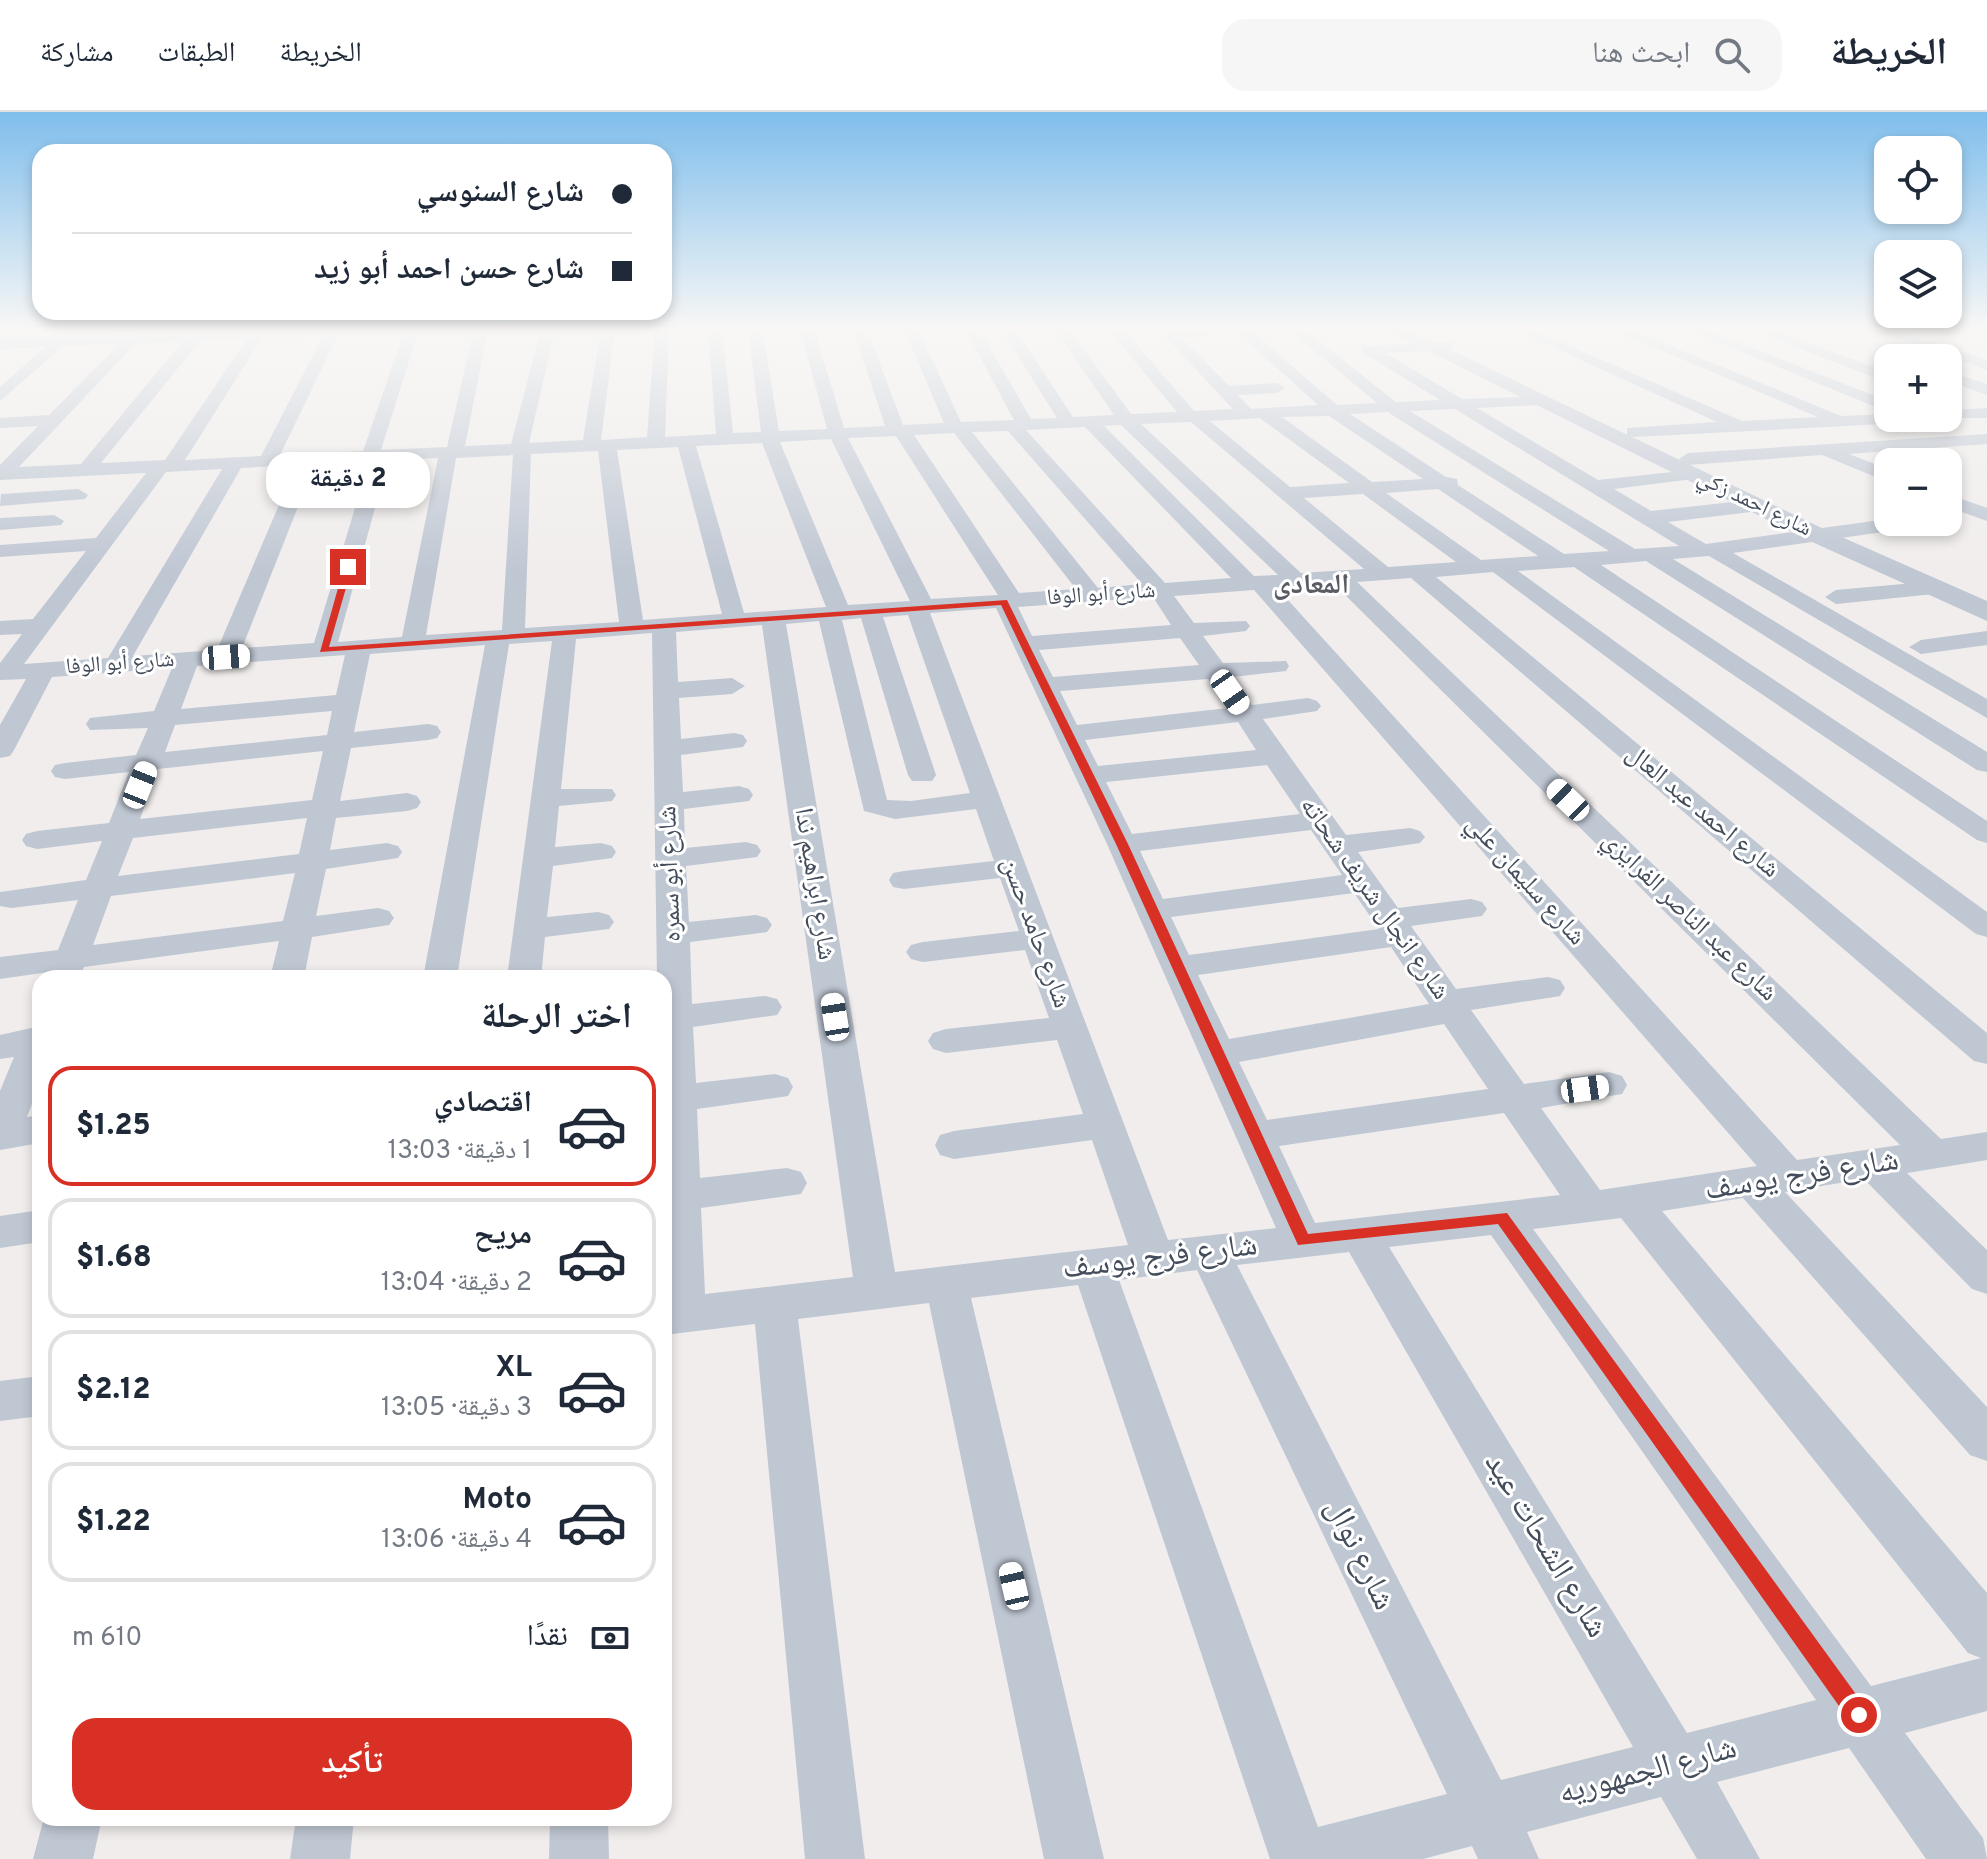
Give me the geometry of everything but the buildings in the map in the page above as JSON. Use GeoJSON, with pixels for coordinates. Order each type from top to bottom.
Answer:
{"type":"FeatureCollection","features":[{"type":"Feature","properties":{"kind":"street"},"geometry":{"type":"LineString","coordinates":[[2,474],[64,411]]}},
{"type":"Feature","properties":{"kind":"street"},"geometry":{"type":"LineString","coordinates":[[86,470],[135,411]]}},
{"type":"Feature","properties":{"kind":"street"},"geometry":{"type":"LineString","coordinates":[[2,673],[166,466],[206,411]]}},
{"type":"Feature","properties":{"kind":"street"},"geometry":{"type":"LineString","coordinates":[[268,461],[291,411]]}},
{"type":"Feature","properties":{"kind":"street"},"geometry":{"type":"LineString","coordinates":[[324,650],[388,411]]}},
{"type":"Feature","properties":{"kind":"street"},"geometry":{"type":"LineString","coordinates":[[413,644],[462,411]]}},
{"type":"Feature","properties":{"kind":"street"},"geometry":{"type":"LineString","coordinates":[[442,970],[505,637],[520,449],[529,411]]}},
{"type":"Feature","properties":{"kind":"street","name":"شارع أبو سمره"},"geometry":{"type":"LineString","coordinates":[[602,411],[599,446],[666,691],[681,1195],[674,1315]]}},
{"type":"Feature","properties":{"kind":"street"},"geometry":{"type":"LineString","coordinates":[[656,443],[658,411]]}},
{"type":"Feature","properties":{"kind":"street"},"geometry":{"type":"LineString","coordinates":[[722,411],[725,440]]}},
{"type":"Feature","properties":{"kind":"street"},"geometry":{"type":"LineString","coordinates":[[766,411],[770,438],[835,614],[874,805],[879,809],[896,810],[986,799]]}},
{"type":"Feature","properties":{"kind":"street","name":"شارع حامد حسن"},"geometry":{"type":"LineString","coordinates":[[830,411],[837,434],[920,608],[986,799],[1154,1258]]}},
{"type":"Feature","properties":{"kind":"street"},"geometry":{"type":"LineString","coordinates":[[891,411],[899,431],[1008,602],[1024,644],[1153,910],[1303,1241]]}},
{"type":"Feature","properties":{"kind":"street"},"geometry":{"type":"LineString","coordinates":[[949,411],[957,428],[1092,595]]}},
{"type":"Feature","properties":{"kind":"street","name":"شارع انجال شريف شحاته"},"geometry":{"type":"LineString","coordinates":[[1012,411],[1019,425],[1159,590],[1513,1099],[1611,1204],[1987,1634]]}},
{"type":"Feature","properties":{"kind":"street"},"geometry":{"type":"LineString","coordinates":[[1061,411],[1068,422]]}},
{"type":"Feature","properties":{"kind":"street"},"geometry":{"type":"LineString","coordinates":[[1119,411],[1297,581]]}},
{"type":"Feature","properties":{"kind":"street"},"geometry":{"type":"LineString","coordinates":[[1186,411],[1383,574]]}},
{"type":"Feature","properties":{"kind":"street"},"geometry":{"type":"LineString","coordinates":[[1252,411],[1487,566],[1987,927]]}},
{"type":"Feature","properties":{"kind":"street"},"geometry":{"type":"LineString","coordinates":[[2,474],[1364,411]]}},
{"type":"Feature","properties":{"kind":"street"},"geometry":{"type":"LineString","coordinates":[[1397,411],[1987,764]]}},
{"type":"Feature","properties":{"kind":"street"},"geometry":{"type":"LineString","coordinates":[[1466,411],[1647,518],[1987,710]]}},
{"type":"Feature","properties":{"kind":"street","name":"شارع احمد زكي"},"geometry":{"type":"LineString","coordinates":[[1562,411],[1849,531],[1987,595]]}},
{"type":"Feature","properties":{"kind":"street","name":"شارع احمد زكي"},"geometry":{"type":"LineString","coordinates":[[1585,411],[1633,432],[1819,536],[1987,612]]}},
{"type":"Feature","properties":{"kind":"street"},"geometry":{"type":"LineString","coordinates":[[1704,411],[1741,427]]}},
{"type":"Feature","properties":{"kind":"street"},"geometry":{"type":"LineString","coordinates":[[1740,411],[1772,425]]}},
{"type":"Feature","properties":{"kind":"street"},"geometry":{"type":"LineString","coordinates":[[1817,411],[1843,421]]}},
{"type":"Feature","properties":{"kind":"street"},"geometry":{"type":"LineString","coordinates":[[1335,412],[1987,834]]}},
{"type":"Feature","properties":{"kind":"street"},"geometry":{"type":"LineString","coordinates":[[1962,414],[1985,413]]}},
{"type":"Feature","properties":{"kind":"street"},"geometry":{"type":"LineString","coordinates":[[1633,432],[1874,419]]}},
{"type":"Feature","properties":{"kind":"street"},"geometry":{"type":"LineString","coordinates":[[0,423],[55,420]]}},
{"type":"Feature","properties":{"kind":"street","name":"شارع سليمان علي"},"geometry":{"type":"LineString","coordinates":[[1089,421],[1255,584],[1772,1181],[1987,1440]]}},
{"type":"Feature","properties":{"kind":"street"},"geometry":{"type":"LineString","coordinates":[[1594,486],[1691,466],[1821,449],[1987,439]]}},
{"type":"Feature","properties":{"kind":"street"},"geometry":{"type":"LineString","coordinates":[[1963,440],[1987,451]]}},
{"type":"Feature","properties":{"kind":"street"},"geometry":{"type":"LineString","coordinates":[[0,445],[33,442]]}},
{"type":"Feature","properties":{"kind":"street"},"geometry":{"type":"LineString","coordinates":[[686,442],[735,621]]}},
{"type":"Feature","properties":{"kind":"street"},"geometry":{"type":"LineString","coordinates":[[1821,449],[1874,470]]}},
{"type":"Feature","properties":{"kind":"street"},"geometry":{"type":"LineString","coordinates":[[226,657],[308,459]]}},
{"type":"Feature","properties":{"kind":"street"},"geometry":{"type":"LineString","coordinates":[[116,665],[235,463]]}},
{"type":"Feature","properties":{"kind":"street"},"geometry":{"type":"LineString","coordinates":[[0,500],[27,472]]}},
{"type":"Feature","properties":{"kind":"street"},"geometry":{"type":"LineString","coordinates":[[1285,493],[1443,484],[1569,472]]}},
{"type":"Feature","properties":{"kind":"street"},"geometry":{"type":"LineString","coordinates":[[1962,491],[1974,490]]}},
{"type":"Feature","properties":{"kind":"street"},"geometry":{"type":"LineString","coordinates":[[0,500],[78,495]]}},
{"type":"Feature","properties":{"kind":"street"},"geometry":{"type":"LineString","coordinates":[[1647,518],[1759,505]]}},
{"type":"Feature","properties":{"kind":"street"},"geometry":{"type":"LineString","coordinates":[[1962,505],[1984,514]]}},
{"type":"Feature","properties":{"kind":"street"},"geometry":{"type":"LineString","coordinates":[[1962,516],[1984,514]]}},
{"type":"Feature","properties":{"kind":"street"},"geometry":{"type":"LineString","coordinates":[[0,524],[54,521]]}},
{"type":"Feature","properties":{"kind":"street","name":"شارع أبو الوفا"},"geometry":{"type":"LineString","coordinates":[[2,673],[1569,561],[1707,550],[1874,527]]}},
{"type":"Feature","properties":{"kind":"street"},"geometry":{"type":"LineString","coordinates":[[0,551],[103,544]]}},
{"type":"Feature","properties":{"kind":"street","name":"شارع احمد عبد العال"},"geometry":{"type":"LineString","coordinates":[[1417,572],[1987,1052]]}},
{"type":"Feature","properties":{"kind":"street","name":"شارع عبد الناصر الفرايزي"},"geometry":{"type":"LineString","coordinates":[[1339,577],[1934,1155]]}},
{"type":"Feature","properties":{"kind":"street"},"geometry":{"type":"LineString","coordinates":[[1836,597],[1936,588]]}},
{"type":"Feature","properties":{"kind":"street"},"geometry":{"type":"LineString","coordinates":[[870,611],[922,775]]}},
{"type":"Feature","properties":{"kind":"street","name":"شارع ابراهيم ندا"},"geometry":{"type":"LineString","coordinates":[[773,618],[877,1293]]}},
{"type":"Feature","properties":{"kind":"street"},"geometry":{"type":"LineString","coordinates":[[0,628],[40,626]]}},
{"type":"Feature","properties":{"kind":"street"},"geometry":{"type":"LineString","coordinates":[[1024,644],[1238,626]]}},
{"type":"Feature","properties":{"kind":"street"},"geometry":{"type":"LineString","coordinates":[[525,970],[565,633]]}},
{"type":"Feature","properties":{"kind":"street"},"geometry":{"type":"LineString","coordinates":[[1921,647],[1987,638]]}},
{"type":"Feature","properties":{"kind":"street"},"geometry":{"type":"LineString","coordinates":[[289,970],[359,648]]}},
{"type":"Feature","properties":{"kind":"street"},"geometry":{"type":"LineString","coordinates":[[67,968],[187,660]]}},
{"type":"Feature","properties":{"kind":"street"},"geometry":{"type":"LineString","coordinates":[[1045,685],[1277,666]]}},
{"type":"Feature","properties":{"kind":"street"},"geometry":{"type":"LineString","coordinates":[[0,750],[43,670]]}},
{"type":"Feature","properties":{"kind":"street"},"geometry":{"type":"LineString","coordinates":[[666,691],[732,686]]}},
{"type":"Feature","properties":{"kind":"street"},"geometry":{"type":"LineString","coordinates":[[99,724],[347,702]]}},
{"type":"Feature","properties":{"kind":"street"},"geometry":{"type":"LineString","coordinates":[[1069,734],[1308,706]]}},
{"type":"Feature","properties":{"kind":"street"},"geometry":{"type":"LineString","coordinates":[[65,771],[428,732]]}},
{"type":"Feature","properties":{"kind":"street"},"geometry":{"type":"LineString","coordinates":[[668,748],[734,741]]}},
{"type":"Feature","properties":{"kind":"street"},"geometry":{"type":"LineString","coordinates":[[1089,775],[1273,756]]}},
{"type":"Feature","properties":{"kind":"street"},"geometry":{"type":"LineString","coordinates":[[543,799],[602,795]]}},
{"type":"Feature","properties":{"kind":"street"},"geometry":{"type":"LineString","coordinates":[[669,802],[739,795]]}},
{"type":"Feature","properties":{"kind":"street"},"geometry":{"type":"LineString","coordinates":[[37,840],[407,802]]}},
{"type":"Feature","properties":{"kind":"street"},"geometry":{"type":"LineString","coordinates":[[1122,844],[1328,833],[1410,837]]}},
{"type":"Feature","properties":{"kind":"street"},"geometry":{"type":"LineString","coordinates":[[671,858],[746,851]]}},
{"type":"Feature","properties":{"kind":"street"},"geometry":{"type":"LineString","coordinates":[[11,899],[387,852]]}},
{"type":"Feature","properties":{"kind":"street"},"geometry":{"type":"LineString","coordinates":[[537,858],[601,852]]}},
{"type":"Feature","properties":{"kind":"street"},"geometry":{"type":"LineString","coordinates":[[904,880],[1011,868]]}},
{"type":"Feature","properties":{"kind":"street"},"geometry":{"type":"LineString","coordinates":[[1153,910],[1363,882]]}},
{"type":"Feature","properties":{"kind":"street"},"geometry":{"type":"LineString","coordinates":[[1179,967],[1395,928],[1471,909]]}},
{"type":"Feature","properties":{"kind":"street"},"geometry":{"type":"LineString","coordinates":[[0,968],[67,968],[378,918]]}},
{"type":"Feature","properties":{"kind":"street"},"geometry":{"type":"LineString","coordinates":[[529,929],[598,922]]}},
{"type":"Feature","properties":{"kind":"street"},"geometry":{"type":"LineString","coordinates":[[673,934],[756,925]]}},
{"type":"Feature","properties":{"kind":"street"},"geometry":{"type":"LineString","coordinates":[[923,952],[1037,939]]}},
{"type":"Feature","properties":{"kind":"street"},"geometry":{"type":"LineString","coordinates":[[1219,1053],[1548,988]]}},
{"type":"Feature","properties":{"kind":"street"},"geometry":{"type":"LineString","coordinates":[[675,1018],[765,1007]]}},
{"type":"Feature","properties":{"kind":"street"},"geometry":{"type":"LineString","coordinates":[[946,1041],[1069,1027]]}},
{"type":"Feature","properties":{"kind":"street"},"geometry":{"type":"LineString","coordinates":[[0,1047],[32,1041]]}},
{"type":"Feature","properties":{"kind":"street"},"geometry":{"type":"LineString","coordinates":[[0,1136],[32,1059]]}},
{"type":"Feature","properties":{"kind":"street"},"geometry":{"type":"LineString","coordinates":[[1256,1135],[1609,1085]]}},
{"type":"Feature","properties":{"kind":"street"},"geometry":{"type":"LineString","coordinates":[[678,1098],[775,1087]]}},
{"type":"Feature","properties":{"kind":"street"},"geometry":{"type":"LineString","coordinates":[[954,1145],[1105,1125]]}},
{"type":"Feature","properties":{"kind":"street"},"geometry":{"type":"LineString","coordinates":[[0,1136],[32,1130]]}},
{"type":"Feature","properties":{"kind":"street","name":"شارع فرج يوسف"},"geometry":{"type":"LineString","coordinates":[[674,1315],[1611,1204],[1987,1146]]}},
{"type":"Feature","properties":{"kind":"street"},"geometry":{"type":"LineString","coordinates":[[1874,1165],[1987,1277]]}},
{"type":"Feature","properties":{"kind":"street"},"geometry":{"type":"LineString","coordinates":[[681,1195],[787,1183]]}},
{"type":"Feature","properties":{"kind":"street"},"geometry":{"type":"LineString","coordinates":[[1502,1218],[1962,1859]]}},
{"type":"Feature","properties":{"kind":"street"},"geometry":{"type":"LineString","coordinates":[[0,1232],[32,1227]]}},
{"type":"Feature","properties":{"kind":"street","name":"شارع الشحات عيد"},"geometry":{"type":"LineString","coordinates":[[1360,1234],[1730,1859]]}},
{"type":"Feature","properties":{"kind":"street","name":"شارع نوال"},"geometry":{"type":"LineString","coordinates":[[1209,1252],[1499,1837]]}},
{"type":"Feature","properties":{"kind":"street"},"geometry":{"type":"LineString","coordinates":[[1093,1266],[1300,1859]]}},
{"type":"Feature","properties":{"kind":"street"},"geometry":{"type":"LineString","coordinates":[[946,1284],[1074,1859]]}},
{"type":"Feature","properties":{"kind":"street"},"geometry":{"type":"LineString","coordinates":[[775,1304],[835,1859]]}},
{"type":"Feature","properties":{"kind":"street"},"geometry":{"type":"LineString","coordinates":[[0,1401],[32,1397]]}},
{"type":"Feature","properties":{"kind":"street","name":"شارع الجمهوريه"},"geometry":{"type":"LineString","coordinates":[[1309,1859],[1499,1837],[1675,1766],[1859,1715],[1987,1684]]}},
{"type":"Feature","properties":{"kind":"street"},"geometry":{"type":"LineString","coordinates":[[63,1859],[71,1826]]}},
{"type":"Feature","properties":{"kind":"street"},"geometry":{"type":"LineString","coordinates":[[320,1859],[324,1826]]}},
{"type":"Feature","properties":{"kind":"street"},"geometry":{"type":"LineString","coordinates":[[579,1826],[579,1859]]}},
{"type":"Feature","properties":{"kind":"district","name":"المعادى"},"geometry":{"type":"Point","coordinates":[1311,586]}},
{"type":"Feature","properties":{"kind":"route"},"geometry":{"type":"LineString","coordinates":[[348,567],[324,650],[1004,602],[1122,844],[1303,1241],[1502,1218],[1859,1715]]}}]}
